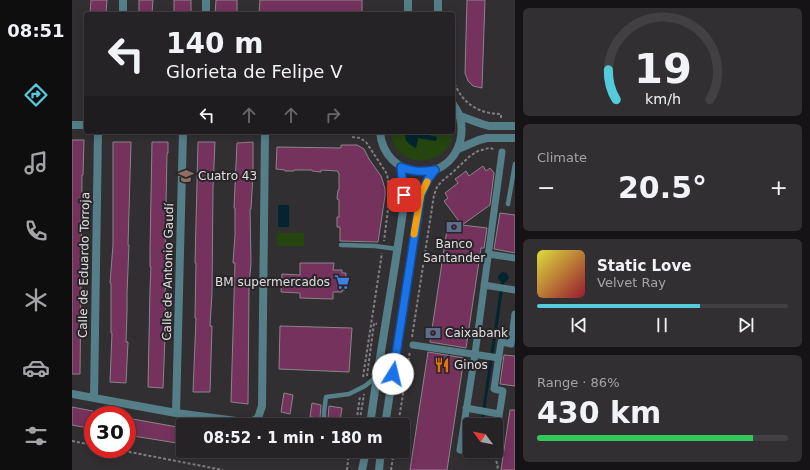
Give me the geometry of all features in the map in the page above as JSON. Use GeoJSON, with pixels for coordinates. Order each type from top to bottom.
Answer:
{"type":"FeatureCollection","features":[{"type":"Feature","properties":{"kind":"street"},"geometry":{"type":"LineString","coordinates":[[123,0],[123,12]]}},
{"type":"Feature","properties":{"kind":"street"},"geometry":{"type":"LineString","coordinates":[[206,0],[206,12]]}},
{"type":"Feature","properties":{"kind":"street"},"geometry":{"type":"LineString","coordinates":[[408,0],[408,12]]}},
{"type":"Feature","properties":{"kind":"street"},"geometry":{"type":"LineString","coordinates":[[438,0],[438,12]]}},
{"type":"Feature","properties":{"kind":"street"},"geometry":{"type":"LineString","coordinates":[[386,418],[421,194],[428,179],[435,170],[446,163],[458,149],[462,131],[460,116],[455,107]]}},
{"type":"Feature","properties":{"kind":"street"},"geometry":{"type":"LineString","coordinates":[[460,116],[489,126],[515,126]]}},
{"type":"Feature","properties":{"kind":"street"},"geometry":{"type":"LineString","coordinates":[[72,125],[84,125]]}},
{"type":"Feature","properties":{"kind":"street","name":"Calle de Eduardo Torroja"},"geometry":{"type":"LineString","coordinates":[[94,398],[98,134]]}},
{"type":"Feature","properties":{"kind":"street","name":"Calle de Antonio Gaudí"},"geometry":{"type":"LineString","coordinates":[[176,413],[183,134]]}},
{"type":"Feature","properties":{"kind":"street"},"geometry":{"type":"LineString","coordinates":[[260,418],[262,406],[265,134]]}},
{"type":"Feature","properties":{"kind":"street"},"geometry":{"type":"LineString","coordinates":[[380,134],[385,151],[392,160],[401,167],[412,171],[424,172],[435,170]]}},
{"type":"Feature","properties":{"kind":"street"},"geometry":{"type":"LineString","coordinates":[[458,149],[487,138],[515,138]]}},
{"type":"Feature","properties":{"kind":"street"},"geometry":{"type":"LineString","coordinates":[[465,418],[475,354],[502,152]]}},
{"type":"Feature","properties":{"kind":"street"},"geometry":{"type":"LineString","coordinates":[[371,418],[376,377],[386,325],[404,204],[401,167]]}},
{"type":"Feature","properties":{"kind":"street"},"geometry":{"type":"LineString","coordinates":[[488,254],[515,258]]}},
{"type":"Feature","properties":{"kind":"street"},"geometry":{"type":"LineString","coordinates":[[484,285],[515,290]]}},
{"type":"Feature","properties":{"kind":"street"},"geometry":{"type":"LineString","coordinates":[[498,418],[503,391],[494,389],[494,357],[501,342],[511,344],[515,314]]}},
{"type":"Feature","properties":{"kind":"street"},"geometry":{"type":"LineString","coordinates":[[412,344],[494,357]]}},
{"type":"Feature","properties":{"kind":"street"},"geometry":{"type":"LineString","coordinates":[[72,394],[210,418]]}},
{"type":"Feature","properties":{"kind":"street"},"geometry":{"type":"LineString","coordinates":[[466,408],[499,414]]}},
{"type":"Feature","properties":{"kind":"street"},"geometry":{"type":"LineString","coordinates":[[463,429],[460,450],[463,450]]}},
{"type":"Feature","properties":{"kind":"street"},"geometry":{"type":"LineString","coordinates":[[362,470],[365,458]]}},
{"type":"Feature","properties":{"kind":"street"},"geometry":{"type":"LineString","coordinates":[[379,470],[380,458]]}},
{"type":"Feature","properties":{"kind":"lane"},"geometry":{"type":"LineString","coordinates":[[508,204],[515,164]]}},
{"type":"Feature","properties":{"kind":"lane"},"geometry":{"type":"LineString","coordinates":[[502,196],[509,197]]}},
{"type":"Feature","properties":{"kind":"lane"},"geometry":{"type":"LineString","coordinates":[[341,245],[374,246],[396,250]]}},
{"type":"Feature","properties":{"kind":"lane"},"geometry":{"type":"LineString","coordinates":[[324,418],[326,397],[350,394],[362,388],[376,377]]}},
{"type":"Feature","properties":{"kind":"path"},"geometry":{"type":"LineString","coordinates":[[455,85],[466,101],[474,107],[483,112],[501,114]]}},
{"type":"Feature","properties":{"kind":"path"},"geometry":{"type":"LineString","coordinates":[[352,134],[352,137],[360,138],[366,142],[387,174],[390,193],[357,418]]}},
{"type":"Feature","properties":{"kind":"path"},"geometry":{"type":"LineString","coordinates":[[412,337],[435,191],[442,181],[470,156],[478,151],[489,148],[495,149]]}},
{"type":"Feature","properties":{"kind":"path"},"geometry":{"type":"LineString","coordinates":[[399,418],[412,344]]}},
{"type":"Feature","properties":{"kind":"path"},"geometry":{"type":"LineString","coordinates":[[72,441],[84,443]]}},
{"type":"Feature","properties":{"kind":"path"},"geometry":{"type":"LineString","coordinates":[[136,453],[223,470]]}},
{"type":"Feature","properties":{"kind":"path"},"geometry":{"type":"LineString","coordinates":[[347,470],[348,458]]}},
{"type":"Feature","properties":{"kind":"path"},"geometry":{"type":"LineString","coordinates":[[391,470],[393,458]]}},
{"type":"Feature","properties":{"kind":"green space"},"geometry":{"type":"Polygon","coordinates":[[[392,134],[407,134],[416,147],[418,138],[435,141],[437,137],[424,134],[453,134],[446,149],[437,157],[425,160],[414,159],[403,155],[395,146],[392,134]]]}},
{"type":"Feature","properties":{"kind":"green space"},"geometry":{"type":"Polygon","coordinates":[[[277,233],[304,233],[304,246],[277,246],[277,233]]]}},
{"type":"Feature","properties":{"kind":"water"},"geometry":{"type":"Polygon","coordinates":[[[424,134],[437,137],[436,141],[418,138],[416,148],[407,142],[405,135],[424,134]]]}},
{"type":"Feature","properties":{"kind":"water"},"geometry":{"type":"Polygon","coordinates":[[[278,205],[289,205],[289,227],[278,227],[278,205]]]}},
{"type":"Feature","properties":{"kind":"water"},"geometry":{"type":"Polygon","coordinates":[[[502,272],[507,273],[509,278],[504,283],[484,418],[481,418],[501,282],[498,279],[498,276],[502,272]]]}},
{"type":"Feature","properties":{"kind":"building"},"geometry":{"type":"Polygon","coordinates":[[[91,0],[107,0],[106,12],[90,12],[91,0]]]}},
{"type":"Feature","properties":{"kind":"building"},"geometry":{"type":"Polygon","coordinates":[[[139,0],[153,0],[152,12],[139,12],[139,0]]]}},
{"type":"Feature","properties":{"kind":"building"},"geometry":{"type":"Polygon","coordinates":[[[174,0],[191,0],[191,12],[174,12],[174,0]]]}},
{"type":"Feature","properties":{"kind":"building"},"geometry":{"type":"Polygon","coordinates":[[[216,0],[237,0],[237,12],[215,12],[216,0]]]}},
{"type":"Feature","properties":{"kind":"building"},"geometry":{"type":"Polygon","coordinates":[[[260,0],[362,0],[362,12],[259,12],[260,0]]]}},
{"type":"Feature","properties":{"kind":"building"},"geometry":{"type":"Polygon","coordinates":[[[467,0],[485,0],[482,88],[473,86],[468,81],[465,73],[467,0]]]}},
{"type":"Feature","properties":{"kind":"building"},"geometry":{"type":"Polygon","coordinates":[[[72,140],[84,140],[82,175],[80,374],[72,374],[72,140]]]}},
{"type":"Feature","properties":{"kind":"building"},"geometry":{"type":"Polygon","coordinates":[[[113,142],[131,142],[126,383],[110,382],[112,333],[110,283],[113,245],[113,142]]]}},
{"type":"Feature","properties":{"kind":"building"},"geometry":{"type":"Polygon","coordinates":[[[152,142],[168,142],[165,257],[167,279],[165,289],[166,337],[163,388],[148,387],[152,142]]]}},
{"type":"Feature","properties":{"kind":"building"},"geometry":{"type":"Polygon","coordinates":[[[198,142],[215,142],[210,326],[212,326],[210,392],[193,392],[196,318],[195,263],[198,142]]]}},
{"type":"Feature","properties":{"kind":"building"},"geometry":{"type":"Polygon","coordinates":[[[253,142],[253,174],[250,209],[251,263],[249,286],[248,404],[231,402],[235,263],[233,263],[235,235],[234,208],[237,143],[253,142]]]}},
{"type":"Feature","properties":{"kind":"building"},"geometry":{"type":"Polygon","coordinates":[[[341,145],[357,145],[364,149],[381,176],[385,189],[385,196],[378,242],[340,241],[340,227],[337,227],[337,217],[339,217],[339,200],[337,199],[339,190],[338,171],[285,171],[276,169],[277,147],[341,148],[341,145]]]}},
{"type":"Feature","properties":{"kind":"building"},"geometry":{"type":"Polygon","coordinates":[[[483,166],[486,171],[490,168],[494,173],[490,205],[462,225],[487,228],[484,248],[481,248],[466,348],[430,342],[448,223],[461,224],[444,201],[448,198],[445,193],[458,183],[455,179],[466,171],[469,176],[483,166]]]}},
{"type":"Feature","properties":{"kind":"building"},"geometry":{"type":"Polygon","coordinates":[[[500,213],[515,215],[515,253],[494,249],[500,213]]]}},
{"type":"Feature","properties":{"kind":"building"},"geometry":{"type":"Polygon","coordinates":[[[300,263],[334,263],[333,270],[342,270],[342,273],[346,273],[345,290],[342,290],[342,292],[333,292],[333,299],[300,298],[300,293],[281,292],[282,274],[300,275],[300,263]]]}},
{"type":"Feature","properties":{"kind":"building"},"geometry":{"type":"Polygon","coordinates":[[[280,326],[352,328],[349,372],[279,369],[280,326]]]}},
{"type":"Feature","properties":{"kind":"building"},"geometry":{"type":"Polygon","coordinates":[[[428,352],[464,358],[447,470],[410,470],[428,352]]]}},
{"type":"Feature","properties":{"kind":"building"},"geometry":{"type":"Polygon","coordinates":[[[504,355],[515,356],[515,386],[500,384],[504,355]]]}},
{"type":"Feature","properties":{"kind":"building"},"geometry":{"type":"Polygon","coordinates":[[[284,393],[293,395],[290,414],[281,412],[284,393]]]}},
{"type":"Feature","properties":{"kind":"building"},"geometry":{"type":"Polygon","coordinates":[[[312,403],[321,405],[320,418],[310,417],[312,403]]]}},
{"type":"Feature","properties":{"kind":"building"},"geometry":{"type":"Polygon","coordinates":[[[329,406],[342,408],[340,418],[328,418],[329,406]]]}},
{"type":"Feature","properties":{"kind":"building"},"geometry":{"type":"Polygon","coordinates":[[[72,407],[84,409],[84,427],[72,425],[72,407]]]}},
{"type":"Feature","properties":{"kind":"building"},"geometry":{"type":"Polygon","coordinates":[[[510,410],[515,410],[515,470],[501,470],[510,410]]]}},
{"type":"Feature","properties":{"kind":"building"},"geometry":{"type":"Polygon","coordinates":[[[136,420],[176,427],[176,443],[136,436],[136,420]]]}},
{"type":"Feature","properties":{"kind":"slow traffic"},"geometry":{"type":"LineString","coordinates":[[414,234],[421,194],[427,182]]}},
{"type":"Feature","properties":{"kind":"place","name":"Cuatro 43"},"geometry":{"type":"Point","coordinates":[186,176]}},
{"type":"Feature","properties":{"kind":"place","name":"Banco Santander"},"geometry":{"type":"Point","coordinates":[454,227]}},
{"type":"Feature","properties":{"kind":"place","name":"BM supermercados"},"geometry":{"type":"Point","coordinates":[342,282]}},
{"type":"Feature","properties":{"kind":"place","name":"Caixabank"},"geometry":{"type":"Point","coordinates":[433,333]}},
{"type":"Feature","properties":{"kind":"place","name":"Ginos"},"geometry":{"type":"Point","coordinates":[442,365]}},
{"type":"Feature","properties":{"kind":"route"},"geometry":{"type":"LineString","coordinates":[[393,374],[421,194],[428,179],[435,170],[424,172],[412,171],[401,167],[404,195]]}}]}
